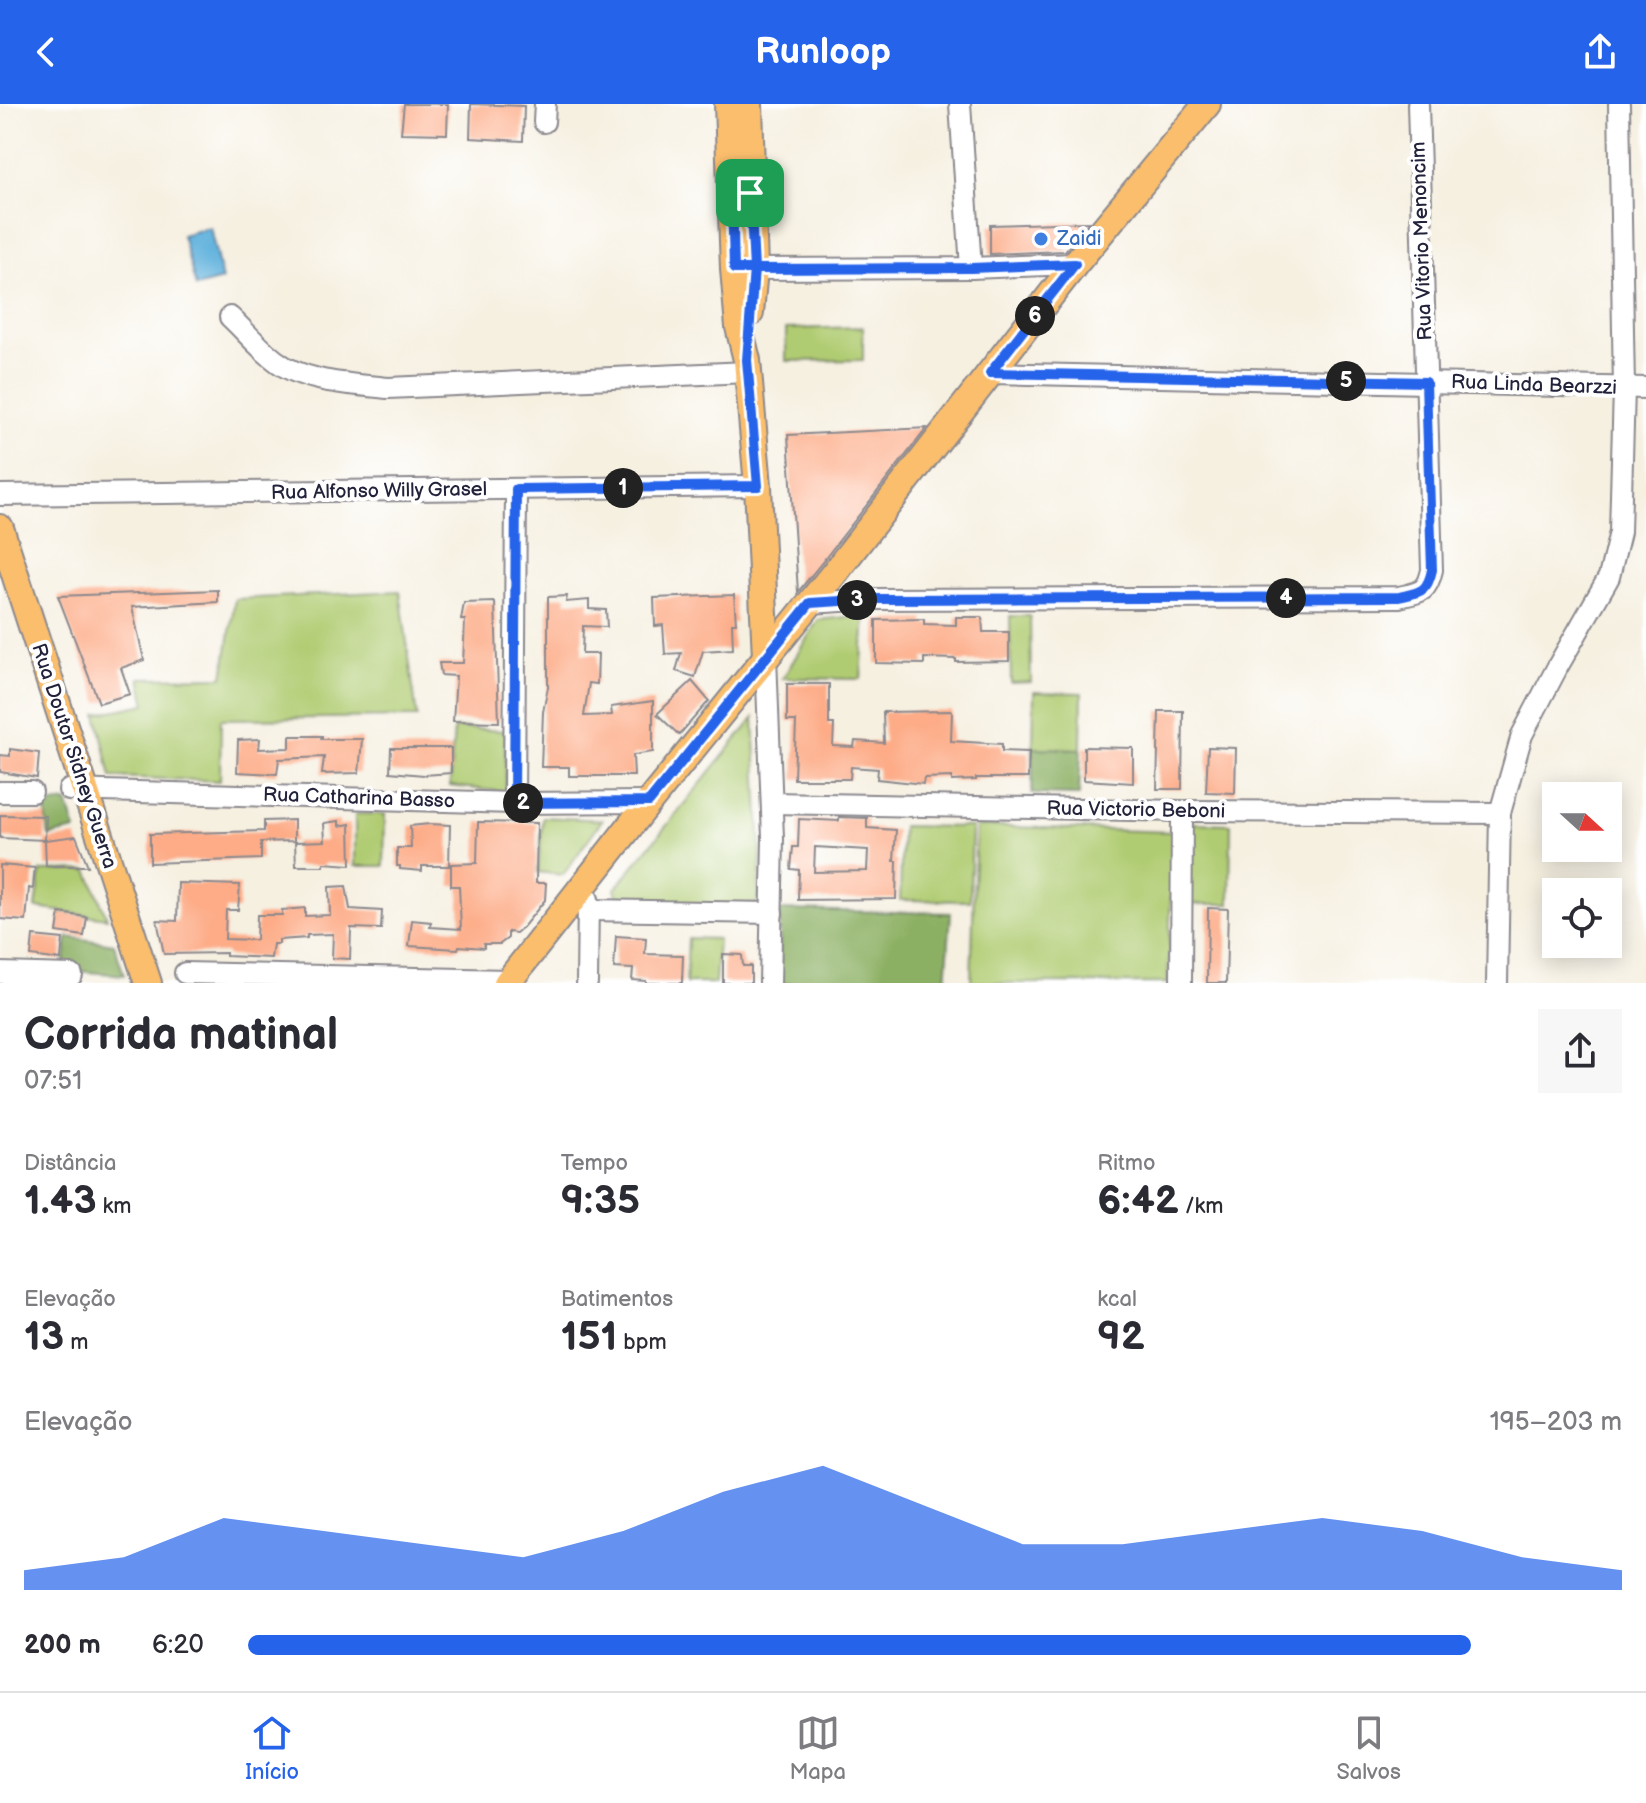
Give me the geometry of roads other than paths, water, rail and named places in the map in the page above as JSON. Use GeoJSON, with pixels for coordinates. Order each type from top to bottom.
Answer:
{"type":"FeatureCollection","features":[{"type":"Feature","properties":{"kind":"main road"},"geometry":{"type":"LineString","coordinates":[[728,104],[741,193],[744,269],[739,327],[748,366],[758,486],[766,657]]}},
{"type":"Feature","properties":{"kind":"main road"},"geometry":{"type":"LineString","coordinates":[[741,193],[749,104]]}},
{"type":"Feature","properties":{"kind":"main road"},"geometry":{"type":"LineString","coordinates":[[508,982],[1075,264],[1207,104]]}},
{"type":"Feature","properties":{"kind":"main road","name":"Rua Doutor Sidney Guerra"},"geometry":{"type":"LineString","coordinates":[[0,528],[132,983]]}},
{"type":"Feature","properties":{"kind":"main road","name":"Rua Doutor Sidney Guerra"},"geometry":{"type":"LineString","coordinates":[[0,575],[148,983]]}},
{"type":"Feature","properties":{"kind":"street"},"geometry":{"type":"LineString","coordinates":[[960,104],[971,268]]}},
{"type":"Feature","properties":{"kind":"street","name":"Rua Vitorio Menoncim"},"geometry":{"type":"LineString","coordinates":[[810,603],[873,599],[1399,597],[1420,592],[1429,584],[1432,570],[1418,104]]}},
{"type":"Feature","properties":{"kind":"street"},"geometry":{"type":"LineString","coordinates":[[1497,983],[1500,813],[1522,735],[1609,577],[1620,532],[1624,388],[1619,104]]}},
{"type":"Feature","properties":{"kind":"street"},"geometry":{"type":"LineString","coordinates":[[744,269],[971,268],[1075,264]]}},
{"type":"Feature","properties":{"kind":"street"},"geometry":{"type":"LineString","coordinates":[[230,317],[277,362],[310,376],[335,382],[388,388],[748,366]]}},
{"type":"Feature","properties":{"kind":"street","name":"Rua Linda Bearzzi"},"geometry":{"type":"LineString","coordinates":[[990,373],[1646,388]]}},
{"type":"Feature","properties":{"kind":"street","name":"Rua Alfonso Willy Grasel"},"geometry":{"type":"LineString","coordinates":[[0,495],[758,486]]}},
{"type":"Feature","properties":{"kind":"street"},"geometry":{"type":"LineString","coordinates":[[514,803],[516,489]]}},
{"type":"Feature","properties":{"kind":"street"},"geometry":{"type":"LineString","coordinates":[[766,657],[772,803],[770,983]]}},
{"type":"Feature","properties":{"kind":"street","name":"Rua Catharina Basso"},"geometry":{"type":"LineString","coordinates":[[77,790],[514,803],[649,802]]}},
{"type":"Feature","properties":{"kind":"street"},"geometry":{"type":"LineString","coordinates":[[0,792],[32,792]]}},
{"type":"Feature","properties":{"kind":"street","name":"Rua Victorio Beboni"},"geometry":{"type":"LineString","coordinates":[[772,803],[1500,813]]}},
{"type":"Feature","properties":{"kind":"street"},"geometry":{"type":"LineString","coordinates":[[1181,983],[1182,811]]}},
{"type":"Feature","properties":{"kind":"street"},"geometry":{"type":"LineString","coordinates":[[587,983],[588,880]]}},
{"type":"Feature","properties":{"kind":"street"},"geometry":{"type":"LineString","coordinates":[[588,910],[772,913]]}},
{"type":"Feature","properties":{"kind":"street"},"geometry":{"type":"LineString","coordinates":[[0,973],[72,975]]}},
{"type":"Feature","properties":{"kind":"street"},"geometry":{"type":"LineString","coordinates":[[185,973],[508,982]]}},
{"type":"Feature","properties":{"kind":"water"},"geometry":{"type":"Polygon","coordinates":[[[210,227],[222,280],[196,287],[182,235],[210,227]]]}},
{"type":"Feature","properties":{"kind":"place","name":"Zaidi"},"geometry":{"type":"Point","coordinates":[1041,239]}}]}
